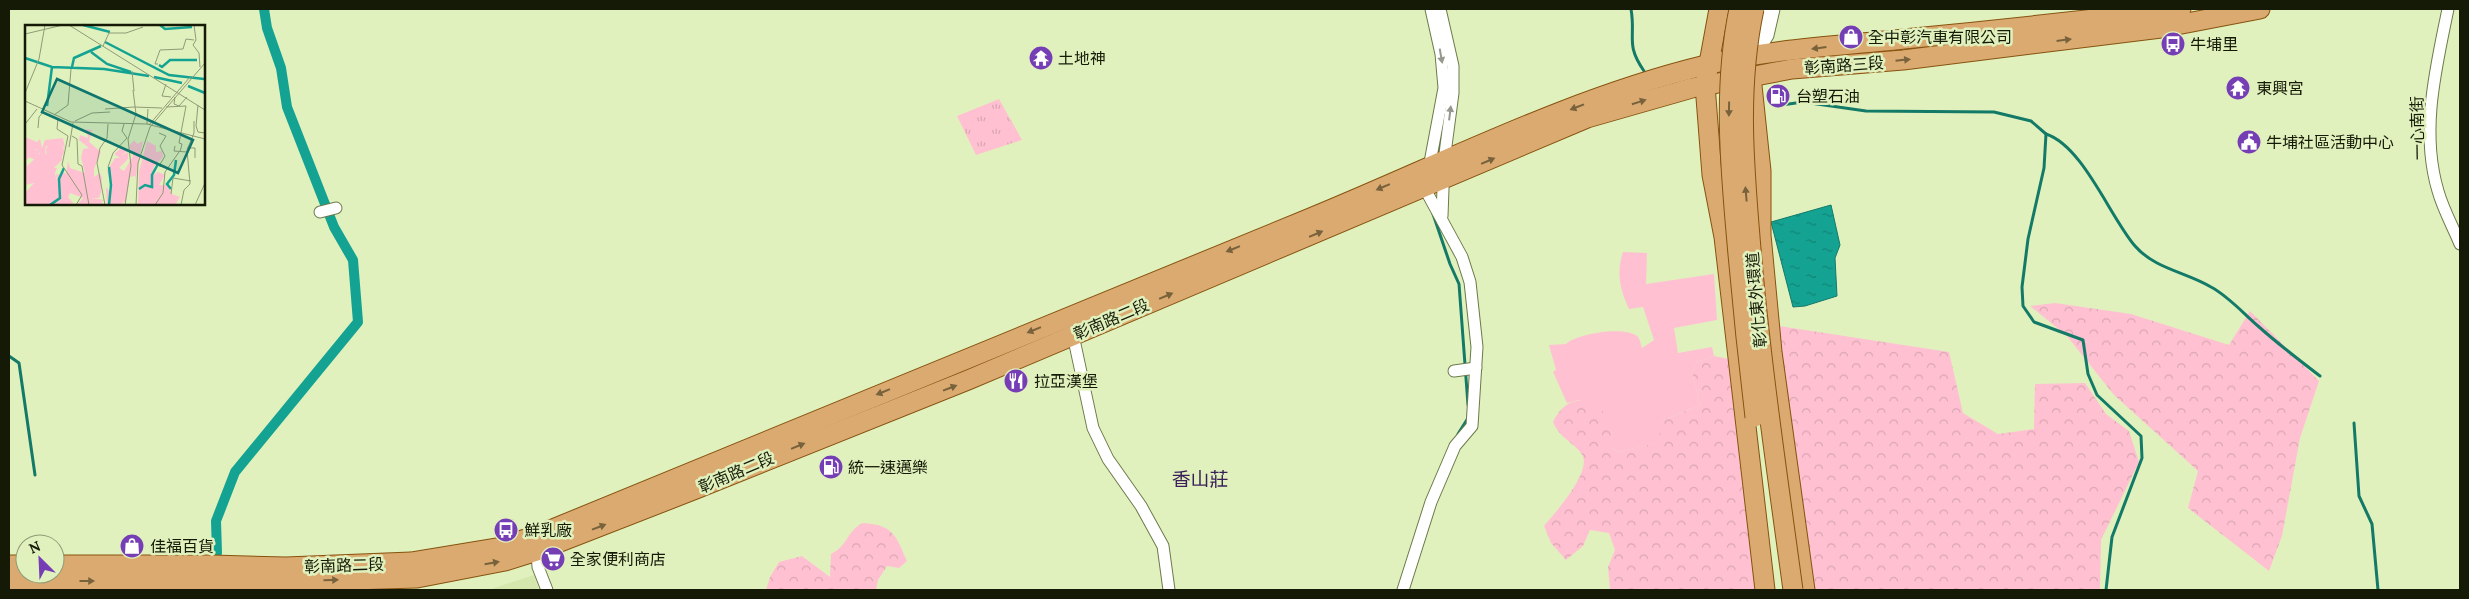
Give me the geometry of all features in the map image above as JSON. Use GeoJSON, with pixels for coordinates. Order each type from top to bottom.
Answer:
{"type":"FeatureCollection","features":[{"type":"Feature","properties":{"kind":"main road"},"geometry":{"type":"LineString","coordinates":[[1719,9],[1704,85],[1712,175],[1721,222],[1765,590]]}},
{"type":"Feature","properties":{"kind":"main road","name":"彰化東外環道"},"geometry":{"type":"LineString","coordinates":[[1740,9],[1729,95],[1730,174],[1747,355],[1778,590]]}},
{"type":"Feature","properties":{"kind":"main road","name":"彰化東外環道"},"geometry":{"type":"LineString","coordinates":[[1754,9],[1743,96],[1744,172],[1761,353],[1793,590]]}},
{"type":"Feature","properties":{"kind":"main road"},"geometry":{"type":"LineString","coordinates":[[1763,9],[1751,76],[1761,171],[1760,218],[1782,431],[1805,590]]}},
{"type":"Feature","properties":{"kind":"main road","name":"彰南路三段"},"geometry":{"type":"LineString","coordinates":[[1436,164],[1581,105],[1708,64],[1754,56],[2059,24],[2181,9]]}},
{"type":"Feature","properties":{"kind":"main road","name":"彰南路三段"},"geometry":{"type":"LineString","coordinates":[[1443,180],[1587,118],[1659,96],[1704,85],[1792,69],[1903,60],[2161,28],[2260,9]]}},
{"type":"Feature","properties":{"kind":"main road","name":"彰南路二段"},"geometry":{"type":"LineString","coordinates":[[65,572],[284,575],[411,562],[505,561],[537,551],[1068,316],[1436,164]]}},
{"type":"Feature","properties":{"kind":"main road","name":"彰南路二段"},"geometry":{"type":"LineString","coordinates":[[461,561],[692,481],[968,380],[1443,180]]}},
{"type":"Feature","properties":{"kind":"main road"},"geometry":{"type":"LineString","coordinates":[[1068,316],[1073,335]]}},
{"type":"Feature","properties":{"kind":"main road"},"geometry":{"type":"LineString","coordinates":[[537,551],[543,533]]}},
{"type":"Feature","properties":{"kind":"main road","name":"彰南路二段"},"geometry":{"type":"LineString","coordinates":[[65,565],[212,565],[284,575]]}},
{"type":"Feature","properties":{"kind":"street"},"geometry":{"type":"LineString","coordinates":[[1431,9],[1441,54],[1444,88],[1436,164],[1443,180],[1442,216]]}},
{"type":"Feature","properties":{"kind":"street"},"geometry":{"type":"LineString","coordinates":[[1404,590],[1431,502],[1455,446],[1472,426],[1478,347],[1470,282],[1462,257],[1442,216],[1425,188],[1436,164],[1453,93],[1453,66],[1440,9]]}},
{"type":"Feature","properties":{"kind":"street"},"geometry":{"type":"LineString","coordinates":[[1708,64],[1707,22],[1711,9]]}},
{"type":"Feature","properties":{"kind":"street"},"geometry":{"type":"LineString","coordinates":[[1754,56],[1766,35],[1772,9]]}},
{"type":"Feature","properties":{"kind":"street","name":"一心南街"},"geometry":{"type":"LineString","coordinates":[[2448,9],[2431,98],[2430,134],[2438,191],[2460,244]]}},
{"type":"Feature","properties":{"kind":"street"},"geometry":{"type":"LineString","coordinates":[[320,212],[336,208]]}},
{"type":"Feature","properties":{"kind":"street"},"geometry":{"type":"LineString","coordinates":[[1073,335],[1093,428],[1108,459],[1141,506],[1163,546],[1169,590]]}},
{"type":"Feature","properties":{"kind":"street"},"geometry":{"type":"LineString","coordinates":[[1454,371],[1476,368]]}},
{"type":"Feature","properties":{"kind":"street"},"geometry":{"type":"LineString","coordinates":[[537,551],[538,567],[547,590]]}},
{"type":"Feature","properties":{"kind":"shaded area"},"geometry":{"type":"Polygon","coordinates":[[[534,575],[539,590],[488,590],[534,575]]]}},
{"type":"Feature","properties":{"kind":"green space"},"geometry":{"type":"Polygon","coordinates":[[[999,99],[1022,140],[976,155],[957,116],[999,99]]]}},
{"type":"Feature","properties":{"kind":"green space"},"geometry":{"type":"Polygon","coordinates":[[[1623,252],[1647,253],[1646,284],[1714,274],[1717,320],[1674,328],[1678,353],[1712,347],[1714,356],[1697,362],[1692,372],[1700,405],[1662,421],[1659,443],[1617,452],[1612,448],[1611,430],[1579,400],[1567,403],[1553,372],[1556,370],[1549,345],[1566,344],[1571,340],[1590,334],[1613,331],[1632,333],[1639,338],[1642,348],[1654,340],[1643,307],[1629,309],[1623,295],[1619,274],[1623,252]]]}},
{"type":"Feature","properties":{"kind":"green space"},"geometry":{"type":"Polygon","coordinates":[[[2055,303],[2131,314],[2229,345],[2250,311],[2319,381],[2300,438],[2282,536],[2269,571],[2188,508],[2198,471],[2114,395],[2067,336],[2030,306],[2055,303]]]}},
{"type":"Feature","properties":{"kind":"green space"},"geometry":{"type":"Polygon","coordinates":[[[1779,326],[1949,352],[1963,413],[1998,434],[2034,429],[2035,384],[2085,383],[2106,414],[2129,431],[2139,462],[2101,540],[2100,590],[1808,590],[1781,406],[1779,326]]]}},
{"type":"Feature","properties":{"kind":"green space"},"geometry":{"type":"Polygon","coordinates":[[[1714,356],[1729,359],[1763,590],[1610,590],[1608,567],[1615,550],[1609,533],[1590,530],[1583,546],[1566,560],[1551,543],[1544,526],[1564,502],[1578,480],[1583,469],[1584,460],[1581,453],[1562,435],[1553,422],[1557,414],[1569,403],[1584,400],[1591,402],[1605,414],[1612,435],[1612,448],[1617,452],[1658,443],[1662,421],[1700,405],[1692,372],[1697,362],[1714,356]]]}},
{"type":"Feature","properties":{"kind":"green space"},"geometry":{"type":"Polygon","coordinates":[[[863,523],[888,529],[900,545],[907,561],[899,568],[887,566],[878,580],[876,590],[766,590],[770,577],[779,562],[802,556],[830,577],[831,554],[841,546],[857,526],[863,523]]]}},
{"type":"Feature","properties":{"kind":"water"},"geometry":{"type":"Polygon","coordinates":[[[1831,205],[1840,245],[1835,258],[1837,296],[1805,306],[1793,307],[1771,222],[1831,205]]]}},
{"type":"Feature","properties":{"kind":"waterway"},"geometry":{"type":"LineString","coordinates":[[217,553],[216,521],[235,472],[358,322],[353,260],[334,227],[287,107],[281,68],[267,28],[264,9]]}},
{"type":"Feature","properties":{"kind":"waterway"},"geometry":{"type":"LineString","coordinates":[[1631,9],[1633,47],[1638,62],[1644,71]]}},
{"type":"Feature","properties":{"kind":"waterway"},"geometry":{"type":"LineString","coordinates":[[1775,106],[1803,102],[1866,111],[1994,112],[2031,121],[2046,134],[2044,168],[2028,239],[2022,287],[2023,306],[2034,322],[2083,340],[2088,374],[2097,395],[2141,436],[2142,458],[2112,537],[2106,590]]}},
{"type":"Feature","properties":{"kind":"waterway"},"geometry":{"type":"LineString","coordinates":[[1439,151],[1442,127]]}},
{"type":"Feature","properties":{"kind":"waterway"},"geometry":{"type":"LineString","coordinates":[[2046,134],[2059,141],[2072,152],[2084,167],[2135,246],[2143,254],[2161,265],[2217,291],[2320,376]]}},
{"type":"Feature","properties":{"kind":"waterway"},"geometry":{"type":"LineString","coordinates":[[1433,214],[1459,284],[1468,405]]}},
{"type":"Feature","properties":{"kind":"waterway"},"geometry":{"type":"LineString","coordinates":[[9,356],[19,363],[35,475]]}},
{"type":"Feature","properties":{"kind":"waterway"},"geometry":{"type":"LineString","coordinates":[[1458,434],[1468,418]]}},
{"type":"Feature","properties":{"kind":"waterway"},"geometry":{"type":"LineString","coordinates":[[2354,423],[2359,496],[2372,524],[2378,590]]}},
{"type":"Feature","properties":{"kind":"place","name":"全中彰汽車有限公司"},"geometry":{"type":"Point","coordinates":[1851,37]}},
{"type":"Feature","properties":{"kind":"place","name":"牛埔里"},"geometry":{"type":"Point","coordinates":[2173,44]}},
{"type":"Feature","properties":{"kind":"place","name":"土地神"},"geometry":{"type":"Point","coordinates":[1041,58]}},
{"type":"Feature","properties":{"kind":"place","name":"東興宮"},"geometry":{"type":"Point","coordinates":[2238,88]}},
{"type":"Feature","properties":{"kind":"place","name":"台塑石油"},"geometry":{"type":"Point","coordinates":[1778,96]}},
{"type":"Feature","properties":{"kind":"place","name":"牛埔社區活動中心"},"geometry":{"type":"Point","coordinates":[2249,142]}},
{"type":"Feature","properties":{"kind":"place","name":"拉亞漢堡"},"geometry":{"type":"Point","coordinates":[1016,381]}},
{"type":"Feature","properties":{"kind":"place","name":"統一速邁樂"},"geometry":{"type":"Point","coordinates":[831,467]}},
{"type":"Feature","properties":{"kind":"place","name":"鮮乳廠"},"geometry":{"type":"Point","coordinates":[506,530]}},
{"type":"Feature","properties":{"kind":"place","name":"佳福百貨"},"geometry":{"type":"Point","coordinates":[132,546]}},
{"type":"Feature","properties":{"kind":"place","name":"全家便利商店"},"geometry":{"type":"Point","coordinates":[553,559]}},
{"type":"Feature","properties":{"kind":"district","name":"香山莊"},"geometry":{"type":"Point","coordinates":[1200,479]}}]}
